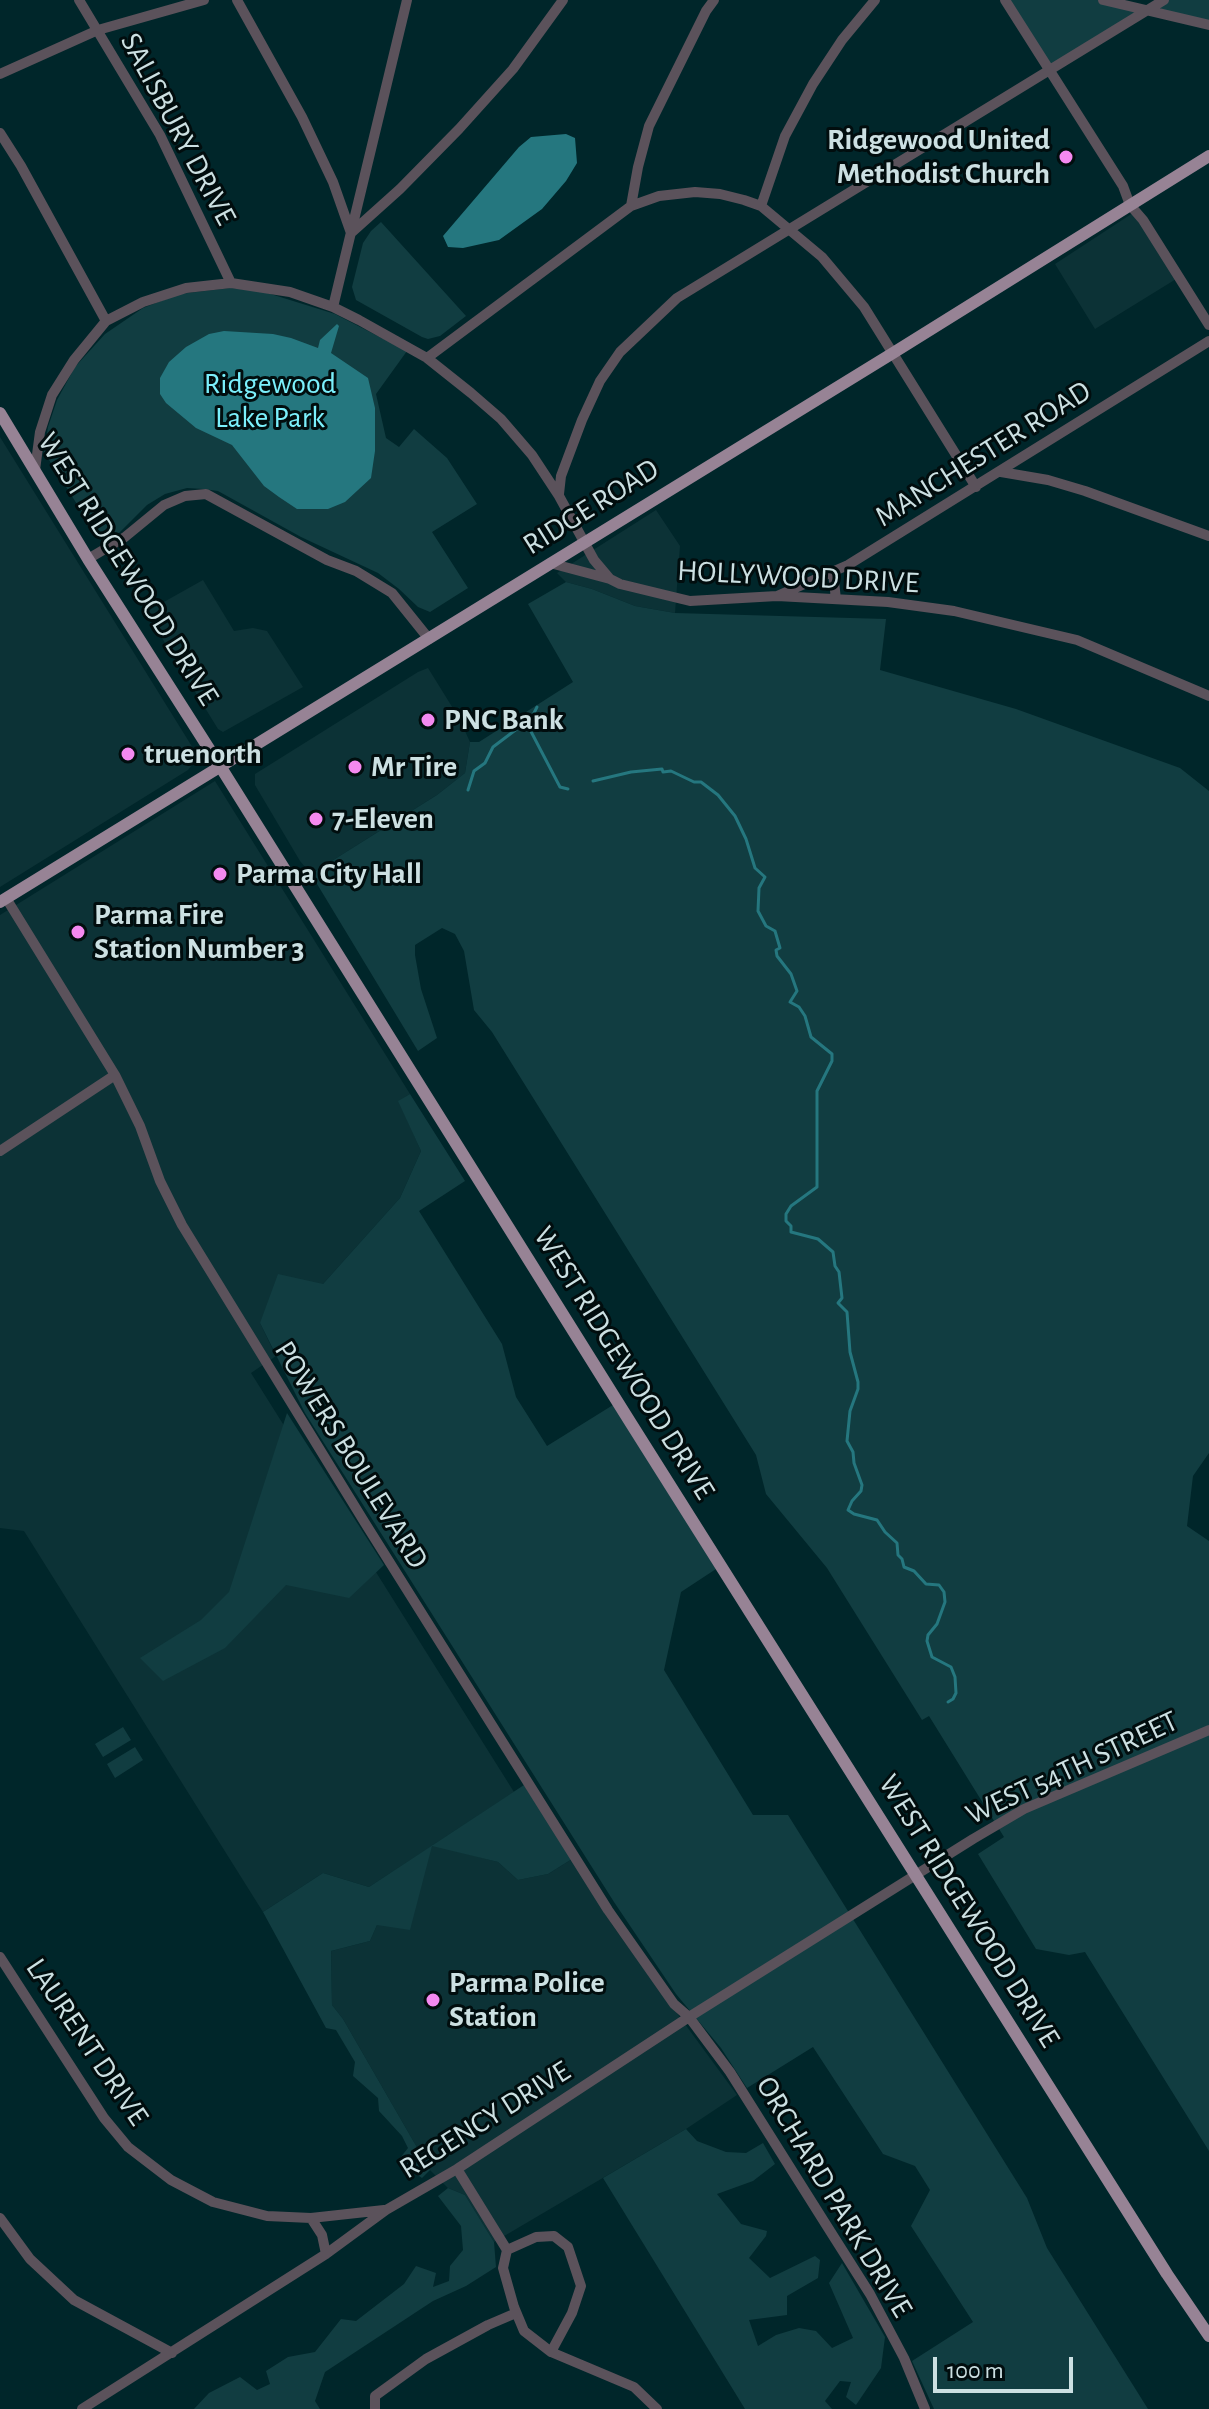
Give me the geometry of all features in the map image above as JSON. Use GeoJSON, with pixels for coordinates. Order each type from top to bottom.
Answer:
{"type":"FeatureCollection","features":[{"type":"Feature","properties":{"kind":"main road","name":"RIDGE ROAD"},"geometry":{"type":"LineString","coordinates":[[3,900],[1209,156]]}},
{"type":"Feature","properties":{"kind":"main road","name":"WEST RIDGEWOOD DRIVE"},"geometry":{"type":"LineString","coordinates":[[0,413],[88,559],[1158,2261],[1209,2336]]}},
{"type":"Feature","properties":{"kind":"street","name":"SALISBURY DRIVE"},"geometry":{"type":"LineString","coordinates":[[79,0],[160,135],[231,283]]}},
{"type":"Feature","properties":{"kind":"street"},"geometry":{"type":"LineString","coordinates":[[0,74],[98,30],[204,0]]}},
{"type":"Feature","properties":{"kind":"street"},"geometry":{"type":"LineString","coordinates":[[237,0],[302,117],[333,182],[351,233]]}},
{"type":"Feature","properties":{"kind":"street"},"geometry":{"type":"LineString","coordinates":[[333,307],[406,5],[397,0]]}},
{"type":"Feature","properties":{"kind":"street"},"geometry":{"type":"LineString","coordinates":[[351,233],[400,189],[477,109],[513,69],[563,0]]}},
{"type":"Feature","properties":{"kind":"street"},"geometry":{"type":"LineString","coordinates":[[631,206],[649,126],[714,0]]}},
{"type":"Feature","properties":{"kind":"street"},"geometry":{"type":"LineString","coordinates":[[761,206],[785,136],[813,84],[842,40],[875,0]]}},
{"type":"Feature","properties":{"kind":"street"},"geometry":{"type":"LineString","coordinates":[[1005,0],[1123,186],[1130,205],[1143,220],[1209,325]]}},
{"type":"Feature","properties":{"kind":"street"},"geometry":{"type":"LineString","coordinates":[[1103,0],[1209,25]]}},
{"type":"Feature","properties":{"kind":"street"},"geometry":{"type":"LineString","coordinates":[[559,496],[559,482],[600,381],[620,352],[677,298],[1164,0]]}},
{"type":"Feature","properties":{"kind":"street"},"geometry":{"type":"LineString","coordinates":[[0,133],[106,321]]}},
{"type":"Feature","properties":{"kind":"street"},"geometry":{"type":"LineString","coordinates":[[427,358],[631,206],[659,196],[695,192],[720,194],[761,206],[822,257],[864,307],[976,487]]}},
{"type":"Feature","properties":{"kind":"street"},"geometry":{"type":"LineString","coordinates":[[35,470],[40,432],[52,395],[74,360],[106,321],[143,302],[186,288],[231,283],[290,292],[333,307],[427,358],[501,419],[532,455],[559,496],[594,560],[610,579]]}},
{"type":"Feature","properties":{"kind":"street","name":"MANCHESTER ROAD"},"geometry":{"type":"LineString","coordinates":[[777,596],[833,573],[1209,341]]}},
{"type":"Feature","properties":{"kind":"street"},"geometry":{"type":"LineString","coordinates":[[1001,472],[1048,480],[1085,491],[1209,536]]}},
{"type":"Feature","properties":{"kind":"street"},"geometry":{"type":"LineString","coordinates":[[88,559],[125,537],[164,505],[185,496],[206,494],[327,560],[356,571],[392,593],[429,639]]}},
{"type":"Feature","properties":{"kind":"street","name":"HOLLYWOOD DRIVE"},"geometry":{"type":"LineString","coordinates":[[550,563],[610,579],[640,591],[690,601],[777,596],[888,602],[954,611],[1064,637],[1106,651],[1209,696]]}},
{"type":"Feature","properties":{"kind":"street"},"geometry":{"type":"LineString","coordinates":[[833,573],[836,599]]}},
{"type":"Feature","properties":{"kind":"street","name":"POWERS BOULEVARD"},"geometry":{"type":"LineString","coordinates":[[3,900],[115,1075],[182,1225],[365,1523],[608,1910],[674,2004],[689,2017]]}},
{"type":"Feature","properties":{"kind":"street"},"geometry":{"type":"LineString","coordinates":[[0,1151],[115,1075]]}},
{"type":"Feature","properties":{"kind":"street","name":"WEST 54TH STREET"},"geometry":{"type":"LineString","coordinates":[[915,1874],[1024,1809],[1209,1730]]}},
{"type":"Feature","properties":{"kind":"street","name":"REGENCY DRIVE"},"geometry":{"type":"LineString","coordinates":[[82,2409],[326,2254],[386,2210],[457,2169],[915,1874]]}},
{"type":"Feature","properties":{"kind":"street","name":"LAURENT DRIVE"},"geometry":{"type":"LineString","coordinates":[[0,1957],[104,2118],[141,2158],[186,2189],[223,2205],[267,2216],[311,2218],[386,2210]]}},
{"type":"Feature","properties":{"kind":"street","name":"ORCHARD PARK DRIVE"},"geometry":{"type":"LineString","coordinates":[[689,2017],[730,2072],[870,2294],[904,2358],[925,2409]]}},
{"type":"Feature","properties":{"kind":"street"},"geometry":{"type":"LineString","coordinates":[[457,2169],[507,2250],[503,2268],[524,2331],[551,2352],[634,2387],[657,2409]]}},
{"type":"Feature","properties":{"kind":"street"},"geometry":{"type":"LineString","coordinates":[[0,2218],[30,2259],[74,2300],[172,2353]]}},
{"type":"Feature","properties":{"kind":"street"},"geometry":{"type":"LineString","coordinates":[[311,2218],[322,2235],[326,2254]]}},
{"type":"Feature","properties":{"kind":"street"},"geometry":{"type":"LineString","coordinates":[[507,2250],[536,2237],[554,2236],[568,2247],[581,2286],[572,2313],[551,2352]]}},
{"type":"Feature","properties":{"kind":"street"},"geometry":{"type":"LineString","coordinates":[[375,2409],[375,2396],[426,2359],[516,2313]]}},
{"type":"Feature","properties":{"kind":"shaded area"},"geometry":{"type":"Polygon","coordinates":[[[566,134],[575,138],[577,163],[542,209],[499,240],[463,248],[448,247],[443,236],[519,147],[531,137],[566,134]]]}},
{"type":"Feature","properties":{"kind":"shaded area"},"geometry":{"type":"Polygon","coordinates":[[[1139,209],[1181,276],[1095,329],[1055,264],[1139,209]]]}},
{"type":"Feature","properties":{"kind":"shaded area"},"geometry":{"type":"Polygon","coordinates":[[[337,324],[331,353],[368,378],[375,408],[375,451],[371,478],[345,502],[328,509],[297,509],[279,497],[264,486],[232,445],[196,428],[166,403],[160,394],[160,378],[169,362],[186,347],[209,334],[224,331],[273,334],[318,348],[320,340],[337,324]]]}},
{"type":"Feature","properties":{"kind":"shaded area"},"geometry":{"type":"Polygon","coordinates":[[[0,437],[196,753],[194,763],[188,770],[0,887],[0,437]]]}},
{"type":"Feature","properties":{"kind":"shaded area"},"geometry":{"type":"Polygon","coordinates":[[[656,510],[680,546],[675,613],[635,606],[566,582],[557,573],[656,510]]]}},
{"type":"Feature","properties":{"kind":"shaded area"},"geometry":{"type":"Polygon","coordinates":[[[203,580],[234,631],[253,628],[267,631],[303,687],[223,732],[218,729],[146,612],[203,580]]]}},
{"type":"Feature","properties":{"kind":"shaded area"},"geometry":{"type":"Polygon","coordinates":[[[428,668],[470,742],[465,773],[437,795],[311,874],[255,785],[255,774],[428,668]]]}},
{"type":"Feature","properties":{"kind":"shaded area"},"geometry":{"type":"Polygon","coordinates":[[[215,781],[410,1094],[399,1101],[421,1151],[400,1198],[323,1284],[260,1323],[276,1356],[251,1373],[514,1792],[433,1845],[498,1862],[518,1880],[548,1874],[572,1859],[613,1926],[737,2095],[686,2129],[494,2242],[465,2195],[448,2188],[430,2170],[332,2005],[331,1951],[370,1941],[377,1925],[432,1846],[369,1887],[323,1873],[263,1912],[24,1531],[0,1528],[0,915],[215,781]]]}},
{"type":"Feature","properties":{"kind":"green space"},"geometry":{"type":"Polygon","coordinates":[[[1005,0],[1103,0],[1146,11],[1048,70],[1005,0]]]}},
{"type":"Feature","properties":{"kind":"green space"},"geometry":{"type":"Polygon","coordinates":[[[1164,0],[1209,0],[1209,25],[1146,11],[1164,0]]]}},
{"type":"Feature","properties":{"kind":"green space"},"geometry":{"type":"Polygon","coordinates":[[[381,222],[466,316],[440,336],[422,337],[356,300],[352,287],[363,243],[381,222]]]}},
{"type":"Feature","properties":{"kind":"green space","name":"Ridgewood Lake Park"},"geometry":{"type":"Polygon","coordinates":[[[231,288],[261,291],[335,314],[407,351],[376,394],[386,438],[399,447],[414,429],[447,458],[477,504],[432,532],[468,588],[430,612],[418,607],[378,573],[301,537],[218,491],[203,489],[187,488],[165,494],[147,505],[119,533],[106,540],[99,539],[44,452],[57,400],[75,367],[105,334],[143,308],[179,294],[231,288]]]}},
{"type":"Feature","properties":{"kind":"green space"},"geometry":{"type":"Polygon","coordinates":[[[566,582],[635,606],[675,613],[886,619],[880,670],[1016,709],[1180,768],[1209,791],[1209,1453],[1193,1476],[1187,1526],[1209,1541],[1209,2151],[1085,1952],[1069,1955],[1036,1949],[978,1854],[1004,1837],[929,1716],[922,1720],[827,1568],[766,1494],[756,1455],[492,1032],[474,1010],[464,951],[455,934],[442,928],[415,945],[421,989],[437,1038],[418,1051],[311,874],[437,795],[465,773],[470,742],[479,742],[573,682],[528,604],[566,582]]]}},
{"type":"Feature","properties":{"kind":"green space"},"geometry":{"type":"Polygon","coordinates":[[[410,1094],[465,1181],[419,1211],[502,1344],[516,1397],[547,1446],[613,1405],[716,1569],[681,1592],[664,1670],[753,1815],[788,1815],[1027,2198],[1047,2248],[1148,2409],[934,2409],[912,2361],[973,2322],[911,2226],[930,2190],[915,2166],[883,2154],[813,2047],[747,2088],[721,2048],[676,1994],[614,1902],[305,1413],[260,1323],[278,1274],[323,1284],[400,1198],[421,1151],[398,1101],[410,1094]]]}},
{"type":"Feature","properties":{"kind":"green space"},"geometry":{"type":"Polygon","coordinates":[[[287,1413],[384,1565],[349,1598],[286,1585],[225,1648],[163,1681],[140,1658],[201,1620],[229,1592],[287,1413]]]}},
{"type":"Feature","properties":{"kind":"green space"},"geometry":{"type":"Polygon","coordinates":[[[123,1727],[131,1740],[103,1757],[95,1744],[123,1727]]]}},
{"type":"Feature","properties":{"kind":"green space"},"geometry":{"type":"Polygon","coordinates":[[[135,1747],[143,1760],[115,1778],[107,1764],[135,1747]]]}},
{"type":"Feature","properties":{"kind":"green space"},"geometry":{"type":"Polygon","coordinates":[[[524,1785],[572,1859],[548,1874],[518,1880],[498,1862],[432,1846],[410,1930],[377,1925],[370,1941],[331,1951],[332,2005],[430,2170],[422,2178],[406,2167],[400,2158],[408,2148],[402,2136],[379,2111],[378,2098],[353,2076],[355,2062],[336,2030],[326,2028],[263,1912],[323,1873],[369,1887],[524,1785]]]}},
{"type":"Feature","properties":{"kind":"green space"},"geometry":{"type":"Polygon","coordinates":[[[686,2129],[697,2141],[726,2152],[746,2153],[763,2143],[775,2164],[753,2181],[717,2194],[741,2224],[767,2231],[749,2258],[770,2278],[815,2256],[820,2260],[818,2278],[787,2296],[787,2315],[749,2320],[758,2346],[776,2335],[799,2328],[816,2331],[832,2348],[853,2338],[829,2283],[842,2263],[885,2337],[881,2368],[856,2405],[846,2397],[851,2382],[840,2381],[825,2401],[832,2409],[745,2409],[603,2178],[686,2129]]]}},
{"type":"Feature","properties":{"kind":"green space"},"geometry":{"type":"Polygon","coordinates":[[[448,2188],[465,2195],[494,2242],[496,2267],[466,2286],[433,2301],[325,2372],[315,2401],[320,2409],[194,2409],[209,2393],[240,2377],[257,2390],[270,2384],[266,2371],[288,2357],[315,2352],[341,2319],[356,2321],[404,2284],[416,2266],[436,2273],[433,2287],[449,2281],[450,2266],[463,2250],[461,2226],[438,2196],[448,2188]]]}},
{"type":"Feature","properties":{"kind":"waterway"},"geometry":{"type":"LineString","coordinates":[[537,707],[526,722],[560,787],[568,789]]}},
{"type":"Feature","properties":{"kind":"waterway"},"geometry":{"type":"LineString","coordinates":[[468,790],[474,771],[485,763],[493,747],[526,722]]}},
{"type":"Feature","properties":{"kind":"waterway"},"geometry":{"type":"LineString","coordinates":[[593,781],[662,769],[663,772],[671,771],[694,782],[701,782],[718,795],[735,816],[755,868],[765,877],[759,888],[758,911],[766,926],[775,931],[780,948],[776,950],[777,956],[791,974],[797,991],[790,1002],[799,1007],[805,1016],[811,1037],[832,1054],[832,1061],[817,1091],[817,1187],[791,1206],[786,1221],[791,1226],[791,1232],[818,1239],[833,1252],[839,1272],[842,1298],[838,1303],[847,1312],[850,1352],[858,1382],[850,1411],[847,1441],[862,1485],[848,1510],[877,1520],[897,1543],[904,1567],[914,1571],[926,1584],[939,1585],[944,1592],[945,1602],[927,1641],[932,1657],[951,1667],[955,1677],[956,1693],[948,1702]]}},
{"type":"Feature","properties":{"kind":"place","name":"Ridgewood United Methodist Church"},"geometry":{"type":"Point","coordinates":[1066,157]}},
{"type":"Feature","properties":{"kind":"place","name":"PNC Bank"},"geometry":{"type":"Point","coordinates":[428,720]}},
{"type":"Feature","properties":{"kind":"place","name":"truenorth"},"geometry":{"type":"Point","coordinates":[128,754]}},
{"type":"Feature","properties":{"kind":"place","name":"Mr Tire"},"geometry":{"type":"Point","coordinates":[355,767]}},
{"type":"Feature","properties":{"kind":"place","name":"7-Eleven"},"geometry":{"type":"Point","coordinates":[316,819]}},
{"type":"Feature","properties":{"kind":"place","name":"Parma City Hall"},"geometry":{"type":"Point","coordinates":[220,874]}},
{"type":"Feature","properties":{"kind":"place","name":"Parma Fire Station Number 3"},"geometry":{"type":"Point","coordinates":[78,932]}},
{"type":"Feature","properties":{"kind":"place","name":"Parma Police Station"},"geometry":{"type":"Point","coordinates":[433,2000]}}]}
